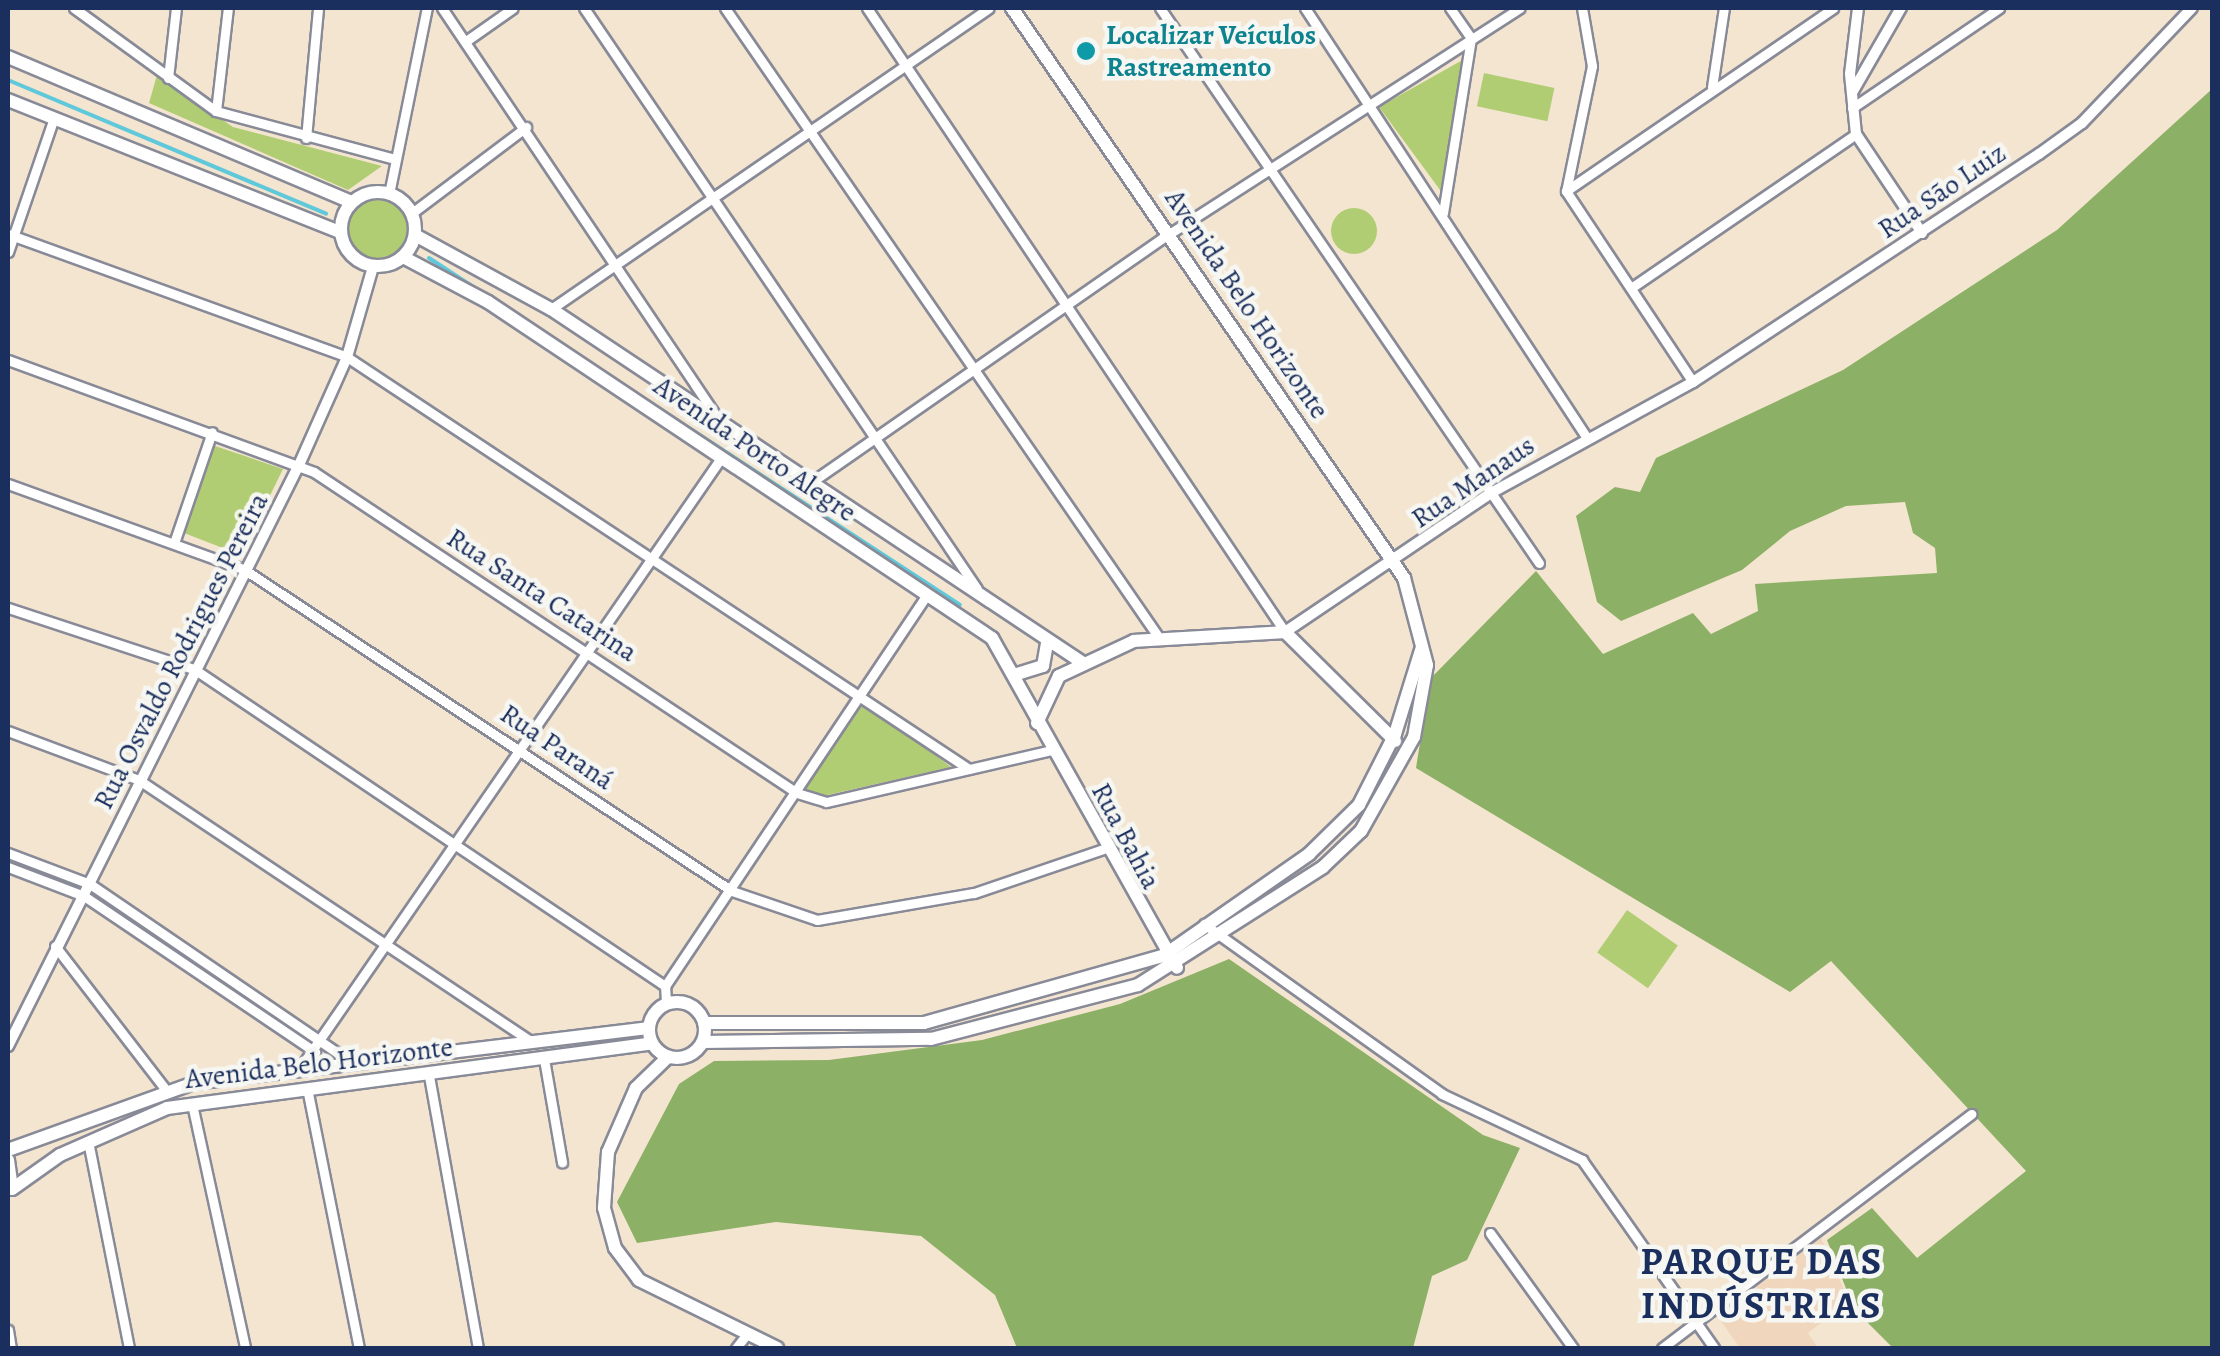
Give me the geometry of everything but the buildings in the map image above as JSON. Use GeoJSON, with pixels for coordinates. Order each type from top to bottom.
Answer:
{"type":"FeatureCollection","features":[{"type":"Feature","properties":{"kind":"main road","name":"Avenida Belo Horizonte"},"geometry":{"type":"LineString","coordinates":[[702,1042],[931,1039],[1177,968],[1224,938],[1361,832],[1403,764],[1424,700],[1423,637],[1394,562],[1012,8]]}},
{"type":"Feature","properties":{"kind":"main road"},"geometry":{"type":"LineString","coordinates":[[8,57],[352,202],[388,194],[412,213],[415,236],[403,257],[373,266],[348,252],[338,231],[8,100]]}},
{"type":"Feature","properties":{"kind":"main road"},"geometry":{"type":"LineString","coordinates":[[338,231],[352,202]]}},
{"type":"Feature","properties":{"kind":"main road","name":"Avenida Porto Alegre"},"geometry":{"type":"LineString","coordinates":[[415,236],[551,309],[813,481],[1047,644],[1082,663]]}},
{"type":"Feature","properties":{"kind":"main road","name":"Avenida Porto Alegre"},"geometry":{"type":"LineString","coordinates":[[403,257],[488,302],[992,638],[1017,674],[1037,723]]}},
{"type":"Feature","properties":{"kind":"main road"},"geometry":{"type":"LineString","coordinates":[[1037,723],[1058,676],[1158,635],[1284,632],[1393,737],[1403,764]]}},
{"type":"Feature","properties":{"kind":"main road"},"geometry":{"type":"LineString","coordinates":[[704,1023],[924,1022],[1164,956],[1204,924],[1309,854],[1359,805],[1393,737],[1423,637]]}},
{"type":"Feature","properties":{"kind":"main road"},"geometry":{"type":"LineString","coordinates":[[1017,674],[1043,666],[1047,644]]}},
{"type":"Feature","properties":{"kind":"main road","name":"Rua Bahia"},"geometry":{"type":"LineString","coordinates":[[1037,723],[1164,956],[1177,968]]}},
{"type":"Feature","properties":{"kind":"main road"},"geometry":{"type":"LineString","coordinates":[[668,1057],[651,1043],[648,1028],[666,1003],[690,1005],[704,1023],[702,1042],[668,1057],[636,1088],[608,1152],[604,1208],[615,1248],[640,1280],[777,1348]]}},
{"type":"Feature","properties":{"kind":"main road","name":"Avenida Belo Horizonte"},"geometry":{"type":"LineString","coordinates":[[8,1150],[165,1089],[300,1068],[648,1028]]}},
{"type":"Feature","properties":{"kind":"main road","name":"Avenida Belo Horizonte"},"geometry":{"type":"LineString","coordinates":[[10,1191],[88,1141],[192,1104],[429,1076],[651,1043]]}},
{"type":"Feature","properties":{"kind":"main road"},"geometry":{"type":"LineString","coordinates":[[8,1160],[10,1191]]}},
{"type":"Feature","properties":{"kind":"street"},"geometry":{"type":"LineString","coordinates":[[74,8],[91,13],[168,78],[216,111],[394,159]]}},
{"type":"Feature","properties":{"kind":"street"},"geometry":{"type":"LineString","coordinates":[[168,78],[176,8]]}},
{"type":"Feature","properties":{"kind":"street"},"geometry":{"type":"LineString","coordinates":[[216,111],[228,8]]}},
{"type":"Feature","properties":{"kind":"street"},"geometry":{"type":"LineString","coordinates":[[306,138],[318,8]]}},
{"type":"Feature","properties":{"kind":"street"},"geometry":{"type":"LineString","coordinates":[[388,194],[427,8]]}},
{"type":"Feature","properties":{"kind":"street"},"geometry":{"type":"LineString","coordinates":[[442,8],[526,128],[718,420]]}},
{"type":"Feature","properties":{"kind":"street"},"geometry":{"type":"LineString","coordinates":[[466,40],[513,8]]}},
{"type":"Feature","properties":{"kind":"street"},"geometry":{"type":"LineString","coordinates":[[584,8],[982,597]]}},
{"type":"Feature","properties":{"kind":"street"},"geometry":{"type":"LineString","coordinates":[[725,8],[1158,635]]}},
{"type":"Feature","properties":{"kind":"street"},"geometry":{"type":"LineString","coordinates":[[868,8],[1284,632]]}},
{"type":"Feature","properties":{"kind":"street"},"geometry":{"type":"LineString","coordinates":[[551,309],[989,8]]}},
{"type":"Feature","properties":{"kind":"street"},"geometry":{"type":"LineString","coordinates":[[1160,8],[1539,563]]}},
{"type":"Feature","properties":{"kind":"street"},"geometry":{"type":"LineString","coordinates":[[1305,8],[1585,436]]}},
{"type":"Feature","properties":{"kind":"street"},"geometry":{"type":"LineString","coordinates":[[1442,214],[1471,38],[1450,8]]}},
{"type":"Feature","properties":{"kind":"street"},"geometry":{"type":"LineString","coordinates":[[813,481],[1169,234],[1520,8]]}},
{"type":"Feature","properties":{"kind":"street"},"geometry":{"type":"LineString","coordinates":[[1582,8],[1592,66],[1566,191],[1693,382]]}},
{"type":"Feature","properties":{"kind":"street"},"geometry":{"type":"LineString","coordinates":[[1712,87],[1724,8]]}},
{"type":"Feature","properties":{"kind":"street"},"geometry":{"type":"LineString","coordinates":[[1566,191],[1712,87],[1833,8]]}},
{"type":"Feature","properties":{"kind":"street"},"geometry":{"type":"LineString","coordinates":[[1858,8],[1852,102],[1856,134],[1922,233]]}},
{"type":"Feature","properties":{"kind":"street"},"geometry":{"type":"LineString","coordinates":[[1852,102],[1902,8]]}},
{"type":"Feature","properties":{"kind":"street"},"geometry":{"type":"LineString","coordinates":[[1852,102],[1999,8]]}},
{"type":"Feature","properties":{"kind":"street","name":"Rua São Luiz"},"geometry":{"type":"LineString","coordinates":[[1693,382],[2082,123],[2192,8]]}},
{"type":"Feature","properties":{"kind":"street"},"geometry":{"type":"LineString","coordinates":[[8,252],[10,235],[54,118]]}},
{"type":"Feature","properties":{"kind":"street"},"geometry":{"type":"LineString","coordinates":[[412,213],[526,128]]}},
{"type":"Feature","properties":{"kind":"street"},"geometry":{"type":"LineString","coordinates":[[1630,288],[1856,134]]}},
{"type":"Feature","properties":{"kind":"street"},"geometry":{"type":"LineString","coordinates":[[10,235],[347,357],[654,554],[969,769]]}},
{"type":"Feature","properties":{"kind":"street","name":"Rua Osvaldo Rodrigues Pereira"},"geometry":{"type":"LineString","coordinates":[[8,1046],[299,465],[347,357],[373,266]]}},
{"type":"Feature","properties":{"kind":"street","name":"Rua Santa Catarina"},"geometry":{"type":"LineString","coordinates":[[8,360],[299,465],[797,792],[826,802],[1051,750]]}},
{"type":"Feature","properties":{"kind":"street","name":"Rua Manaus"},"geometry":{"type":"LineString","coordinates":[[1284,632],[1394,562],[1491,493],[1585,436],[1693,382]]}},
{"type":"Feature","properties":{"kind":"street"},"geometry":{"type":"LineString","coordinates":[[174,543],[212,432]]}},
{"type":"Feature","properties":{"kind":"street"},"geometry":{"type":"LineString","coordinates":[[300,1068],[390,944],[722,458]]}},
{"type":"Feature","properties":{"kind":"street","name":"Rua Paraná"},"geometry":{"type":"LineString","coordinates":[[8,484],[245,570],[732,891],[817,920],[974,894],[1103,848]]}},
{"type":"Feature","properties":{"kind":"street"},"geometry":{"type":"LineString","coordinates":[[666,1003],[665,986],[864,695],[926,594]]}},
{"type":"Feature","properties":{"kind":"street"},"geometry":{"type":"LineString","coordinates":[[8,608],[194,668],[455,849],[665,986]]}},
{"type":"Feature","properties":{"kind":"street"},"geometry":{"type":"LineString","coordinates":[[8,731],[139,780],[530,1041]]}},
{"type":"Feature","properties":{"kind":"street"},"geometry":{"type":"LineString","coordinates":[[8,853],[90,884],[352,1063]]}},
{"type":"Feature","properties":{"kind":"street"},"geometry":{"type":"LineString","coordinates":[[8,867],[84,896],[314,1052]]}},
{"type":"Feature","properties":{"kind":"street"},"geometry":{"type":"LineString","coordinates":[[1204,924],[1442,1094],[1582,1160],[1714,1348]]}},
{"type":"Feature","properties":{"kind":"street"},"geometry":{"type":"LineString","coordinates":[[55,946],[165,1089]]}},
{"type":"Feature","properties":{"kind":"street"},"geometry":{"type":"LineString","coordinates":[[544,1059],[562,1162]]}},
{"type":"Feature","properties":{"kind":"street"},"geometry":{"type":"LineString","coordinates":[[429,1076],[478,1348]]}},
{"type":"Feature","properties":{"kind":"street"},"geometry":{"type":"LineString","coordinates":[[307,1088],[359,1348]]}},
{"type":"Feature","properties":{"kind":"street"},"geometry":{"type":"LineString","coordinates":[[192,1104],[245,1348]]}},
{"type":"Feature","properties":{"kind":"street"},"geometry":{"type":"LineString","coordinates":[[1662,1348],[1971,1114]]}},
{"type":"Feature","properties":{"kind":"street"},"geometry":{"type":"LineString","coordinates":[[88,1141],[129,1348]]}},
{"type":"Feature","properties":{"kind":"street"},"geometry":{"type":"LineString","coordinates":[[1490,1234],[1572,1348]]}},
{"type":"Feature","properties":{"kind":"street"},"geometry":{"type":"LineString","coordinates":[[8,1330],[11,1348]]}},
{"type":"Feature","properties":{"kind":"street"},"geometry":{"type":"LineString","coordinates":[[736,1348],[746,1335]]}},
{"type":"Feature","properties":{"kind":"shaded area"},"geometry":{"type":"Polygon","coordinates":[[[1821,1238],[1849,1301],[1808,1333],[1818,1348],[1740,1348],[1718,1317],[1821,1238]]]}},
{"type":"Feature","properties":{"kind":"green space"},"geometry":{"type":"Polygon","coordinates":[[[1466,58],[1443,194],[1379,107],[1466,58]]]}},
{"type":"Feature","properties":{"kind":"green space"},"geometry":{"type":"Polygon","coordinates":[[[1484,73],[1554,88],[1547,121],[1477,106],[1484,73]]]}},
{"type":"Feature","properties":{"kind":"green space"},"geometry":{"type":"Polygon","coordinates":[[[157,75],[233,127],[382,166],[348,190],[149,103],[157,75]]]}},
{"type":"Feature","properties":{"kind":"green space"},"geometry":{"type":"Polygon","coordinates":[[[2212,89],[2212,1348],[1893,1348],[1854,1309],[1827,1240],[1872,1208],[1917,1258],[2026,1171],[1831,961],[1790,992],[1416,768],[1430,679],[1536,571],[1603,654],[1693,613],[1711,634],[1758,611],[1755,584],[1937,573],[1935,548],[1913,533],[1905,502],[1846,506],[1790,531],[1742,570],[1621,621],[1597,602],[1576,516],[1615,487],[1640,492],[1656,458],[1843,370],[2057,230],[2212,89]]]}},
{"type":"Feature","properties":{"kind":"green space"},"geometry":{"type":"Polygon","coordinates":[[[378,200],[400,209],[409,231],[400,253],[378,262],[356,253],[347,231],[356,209],[378,200]]]}},
{"type":"Feature","properties":{"kind":"green space"},"geometry":{"type":"Polygon","coordinates":[[[1354,208],[1370,215],[1377,231],[1370,247],[1354,254],[1338,247],[1331,231],[1338,215],[1354,208]]]}},
{"type":"Feature","properties":{"kind":"green space"},"geometry":{"type":"Polygon","coordinates":[[[212,445],[283,469],[241,555],[184,533],[212,445]]]}},
{"type":"Feature","properties":{"kind":"green space"},"geometry":{"type":"Polygon","coordinates":[[[864,702],[951,767],[823,796],[805,789],[864,702]]]}},
{"type":"Feature","properties":{"kind":"green space"},"geometry":{"type":"Polygon","coordinates":[[[1627,910],[1678,946],[1648,988],[1597,953],[1627,910]]]}},
{"type":"Feature","properties":{"kind":"green space"},"geometry":{"type":"Polygon","coordinates":[[[1229,959],[1483,1135],[1520,1148],[1467,1260],[1432,1276],[1413,1348],[1017,1348],[995,1295],[921,1236],[776,1222],[637,1243],[617,1202],[679,1084],[714,1061],[829,1060],[982,1040],[1120,1004],[1229,959]]]}},
{"type":"Feature","properties":{"kind":"waterway"},"geometry":{"type":"LineString","coordinates":[[8,80],[326,214]]}},
{"type":"Feature","properties":{"kind":"waterway"},"geometry":{"type":"LineString","coordinates":[[429,258],[960,605]]}},
{"type":"Feature","properties":{"kind":"place","name":"Localizar Veículos Rastreamento"},"geometry":{"type":"Point","coordinates":[1086,51]}},
{"type":"Feature","properties":{"kind":"district","name":"PARQUE DAS INDÚSTRIAS"},"geometry":{"type":"Point","coordinates":[1762,1284]}}]}
